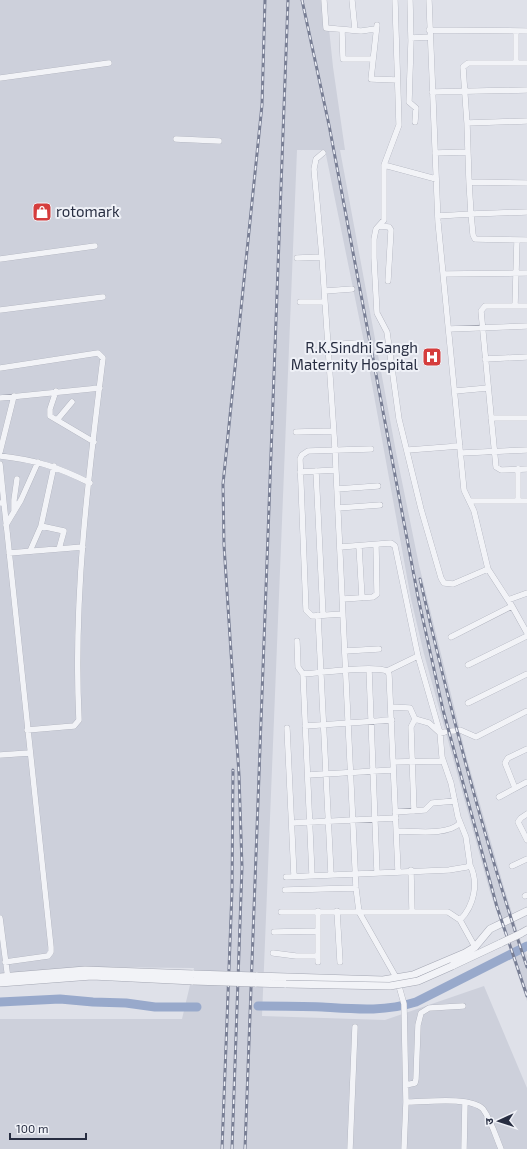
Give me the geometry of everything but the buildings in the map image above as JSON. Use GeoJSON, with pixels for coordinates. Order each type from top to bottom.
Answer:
{"type":"FeatureCollection","features":[{"type":"Feature","properties":{"kind":"street"},"geometry":{"type":"LineString","coordinates":[[324,0],[326,28],[355,30],[376,27],[371,79],[397,80]]}},
{"type":"Feature","properties":{"kind":"street"},"geometry":{"type":"LineString","coordinates":[[352,0],[355,30]]}},
{"type":"Feature","properties":{"kind":"street"},"geometry":{"type":"LineString","coordinates":[[395,0],[398,128],[384,165],[384,220],[375,232],[374,258],[377,313],[387,332],[399,419],[408,450],[421,508],[441,578],[444,583],[452,584],[488,569]]}},
{"type":"Feature","properties":{"kind":"street"},"geometry":{"type":"LineString","coordinates":[[410,0],[411,38],[409,102],[416,108],[416,122]]}},
{"type":"Feature","properties":{"kind":"street"},"geometry":{"type":"LineString","coordinates":[[429,0],[429,30],[438,216],[464,490],[470,501],[488,569],[512,606],[527,634],[468,665]]}},
{"type":"Feature","properties":{"kind":"street"},"geometry":{"type":"LineString","coordinates":[[342,30],[343,59],[373,59]]}},
{"type":"Feature","properties":{"kind":"street"},"geometry":{"type":"LineString","coordinates":[[429,30],[527,31]]}},
{"type":"Feature","properties":{"kind":"street"},"geometry":{"type":"LineString","coordinates":[[516,31],[516,63]]}},
{"type":"Feature","properties":{"kind":"street"},"geometry":{"type":"LineString","coordinates":[[411,38],[430,38]]}},
{"type":"Feature","properties":{"kind":"street"},"geometry":{"type":"LineString","coordinates":[[0,78],[110,63]]}},
{"type":"Feature","properties":{"kind":"street"},"geometry":{"type":"LineString","coordinates":[[527,63],[465,63],[463,67],[473,235],[475,238],[527,240]]}},
{"type":"Feature","properties":{"kind":"street"},"geometry":{"type":"LineString","coordinates":[[432,92],[465,90],[527,90]]}},
{"type":"Feature","properties":{"kind":"street"},"geometry":{"type":"LineString","coordinates":[[467,123],[527,121]]}},
{"type":"Feature","properties":{"kind":"street"},"geometry":{"type":"LineString","coordinates":[[176,138],[219,140]]}},
{"type":"Feature","properties":{"kind":"street"},"geometry":{"type":"LineString","coordinates":[[435,153],[468,152]]}},
{"type":"Feature","properties":{"kind":"street"},"geometry":{"type":"LineString","coordinates":[[323,153],[316,159],[314,169],[325,291],[336,470],[356,888],[360,912],[397,979],[404,1004],[406,1085],[404,1149]]}},
{"type":"Feature","properties":{"kind":"street"},"geometry":{"type":"LineString","coordinates":[[384,165],[436,179]]}},
{"type":"Feature","properties":{"kind":"street"},"geometry":{"type":"LineString","coordinates":[[469,182],[527,183]]}},
{"type":"Feature","properties":{"kind":"street"},"geometry":{"type":"LineString","coordinates":[[438,216],[527,212]]}},
{"type":"Feature","properties":{"kind":"street"},"geometry":{"type":"LineString","coordinates":[[380,226],[389,227],[391,230],[388,281]]}},
{"type":"Feature","properties":{"kind":"street"},"geometry":{"type":"LineString","coordinates":[[515,306],[517,240]]}},
{"type":"Feature","properties":{"kind":"street"},"geometry":{"type":"LineString","coordinates":[[0,259],[95,246]]}},
{"type":"Feature","properties":{"kind":"street"},"geometry":{"type":"LineString","coordinates":[[297,258],[322,257]]}},
{"type":"Feature","properties":{"kind":"street"},"geometry":{"type":"LineString","coordinates":[[444,274],[527,273]]}},
{"type":"Feature","properties":{"kind":"street"},"geometry":{"type":"LineString","coordinates":[[325,291],[352,289]]}},
{"type":"Feature","properties":{"kind":"street"},"geometry":{"type":"LineString","coordinates":[[0,310],[103,297]]}},
{"type":"Feature","properties":{"kind":"street"},"geometry":{"type":"LineString","coordinates":[[300,302],[325,302]]}},
{"type":"Feature","properties":{"kind":"street"},"geometry":{"type":"LineString","coordinates":[[527,306],[483,307],[481,311],[495,464],[498,469],[527,469]]}},
{"type":"Feature","properties":{"kind":"street"},"geometry":{"type":"LineString","coordinates":[[449,329],[527,326]]}},
{"type":"Feature","properties":{"kind":"street"},"geometry":{"type":"LineString","coordinates":[[328,345],[356,343]]}},
{"type":"Feature","properties":{"kind":"street"},"geometry":{"type":"LineString","coordinates":[[0,368],[98,353],[103,358],[77,615],[78,720],[74,726],[27,730]]}},
{"type":"Feature","properties":{"kind":"street"},"geometry":{"type":"LineString","coordinates":[[486,358],[527,357]]}},
{"type":"Feature","properties":{"kind":"street"},"geometry":{"type":"LineString","coordinates":[[0,398],[56,391],[100,388]]}},
{"type":"Feature","properties":{"kind":"street"},"geometry":{"type":"LineString","coordinates":[[454,391],[488,388]]}},
{"type":"Feature","properties":{"kind":"street"},"geometry":{"type":"LineString","coordinates":[[56,391],[49,413],[57,420],[94,442]]}},
{"type":"Feature","properties":{"kind":"street"},"geometry":{"type":"LineString","coordinates":[[0,452],[14,396]]}},
{"type":"Feature","properties":{"kind":"street"},"geometry":{"type":"LineString","coordinates":[[57,420],[72,402]]}},
{"type":"Feature","properties":{"kind":"street"},"geometry":{"type":"LineString","coordinates":[[491,418],[527,418]]}},
{"type":"Feature","properties":{"kind":"street"},"geometry":{"type":"LineString","coordinates":[[296,432],[333,431]]}},
{"type":"Feature","properties":{"kind":"street"},"geometry":{"type":"LineString","coordinates":[[408,450],[460,446]]}},
{"type":"Feature","properties":{"kind":"street"},"geometry":{"type":"LineString","coordinates":[[343,614],[309,615],[306,610],[300,459],[304,452],[334,449],[371,449]]}},
{"type":"Feature","properties":{"kind":"street"},"geometry":{"type":"LineString","coordinates":[[461,453],[527,450]]}},
{"type":"Feature","properties":{"kind":"street"},"geometry":{"type":"LineString","coordinates":[[0,456],[54,466],[90,483]]}},
{"type":"Feature","properties":{"kind":"street"},"geometry":{"type":"LineString","coordinates":[[6,525],[14,512],[38,462]]}},
{"type":"Feature","properties":{"kind":"street"},"geometry":{"type":"LineString","coordinates":[[0,464],[2,503],[6,525],[51,952],[42,957],[6,962]]}},
{"type":"Feature","properties":{"kind":"street"},"geometry":{"type":"LineString","coordinates":[[30,551],[41,526],[54,466]]}},
{"type":"Feature","properties":{"kind":"street"},"geometry":{"type":"LineString","coordinates":[[518,469],[518,501]]}},
{"type":"Feature","properties":{"kind":"street"},"geometry":{"type":"LineString","coordinates":[[300,472],[336,470]]}},
{"type":"Feature","properties":{"kind":"street"},"geometry":{"type":"LineString","coordinates":[[316,471],[322,673],[326,774],[330,821],[331,874]]}},
{"type":"Feature","properties":{"kind":"street"},"geometry":{"type":"LineString","coordinates":[[14,512],[17,479]]}},
{"type":"Feature","properties":{"kind":"street"},"geometry":{"type":"LineString","coordinates":[[337,489],[378,486]]}},
{"type":"Feature","properties":{"kind":"street"},"geometry":{"type":"LineString","coordinates":[[470,501],[527,501]]}},
{"type":"Feature","properties":{"kind":"street"},"geometry":{"type":"LineString","coordinates":[[338,508],[380,505]]}},
{"type":"Feature","properties":{"kind":"street"},"geometry":{"type":"LineString","coordinates":[[41,526],[64,531],[59,548]]}},
{"type":"Feature","properties":{"kind":"street"},"geometry":{"type":"LineString","coordinates":[[340,547],[391,543],[395,546],[418,656],[443,732],[444,761],[451,783],[460,823],[466,836],[474,882],[469,910],[460,920]]}},
{"type":"Feature","properties":{"kind":"street"},"geometry":{"type":"LineString","coordinates":[[343,599],[373,597],[377,594],[376,545]]}},
{"type":"Feature","properties":{"kind":"street"},"geometry":{"type":"LineString","coordinates":[[359,546],[362,598]]}},
{"type":"Feature","properties":{"kind":"street"},"geometry":{"type":"LineString","coordinates":[[9,553],[83,547]]}},
{"type":"Feature","properties":{"kind":"street"},"geometry":{"type":"LineString","coordinates":[[508,600],[527,593]]}},
{"type":"Feature","properties":{"kind":"street"},"geometry":{"type":"LineString","coordinates":[[451,637],[512,606]]}},
{"type":"Feature","properties":{"kind":"street"},"geometry":{"type":"LineString","coordinates":[[297,641],[298,667],[303,674],[312,875]]}},
{"type":"Feature","properties":{"kind":"street"},"geometry":{"type":"LineString","coordinates":[[345,651],[379,649]]}},
{"type":"Feature","properties":{"kind":"street"},"geometry":{"type":"LineString","coordinates":[[303,674],[369,669],[387,671],[418,656]]}},
{"type":"Feature","properties":{"kind":"street"},"geometry":{"type":"LineString","coordinates":[[369,669],[376,872]]}},
{"type":"Feature","properties":{"kind":"street"},"geometry":{"type":"LineString","coordinates":[[387,671],[392,720],[398,871]]}},
{"type":"Feature","properties":{"kind":"street"},"geometry":{"type":"LineString","coordinates":[[468,703],[527,674]]}},
{"type":"Feature","properties":{"kind":"street"},"geometry":{"type":"LineString","coordinates":[[391,707],[410,708],[415,719],[412,727],[414,811]]}},
{"type":"Feature","properties":{"kind":"street"},"geometry":{"type":"LineString","coordinates":[[460,730],[476,737],[527,711]]}},
{"type":"Feature","properties":{"kind":"street"},"geometry":{"type":"LineString","coordinates":[[415,719],[430,723],[443,732]]}},
{"type":"Feature","properties":{"kind":"street"},"geometry":{"type":"LineString","coordinates":[[305,726],[392,720]]}},
{"type":"Feature","properties":{"kind":"street"},"geometry":{"type":"LineString","coordinates":[[287,728],[294,876]]}},
{"type":"Feature","properties":{"kind":"street"},"geometry":{"type":"LineString","coordinates":[[515,788],[504,763],[508,758],[527,749]]}},
{"type":"Feature","properties":{"kind":"street"},"geometry":{"type":"LineString","coordinates":[[0,755],[29,753]]}},
{"type":"Feature","properties":{"kind":"street"},"geometry":{"type":"LineString","coordinates":[[393,762],[444,761]]}},
{"type":"Feature","properties":{"kind":"street"},"geometry":{"type":"LineString","coordinates":[[308,775],[393,770]]}},
{"type":"Feature","properties":{"kind":"street"},"geometry":{"type":"LineString","coordinates":[[499,797],[527,782]]}},
{"type":"Feature","properties":{"kind":"street"},"geometry":{"type":"LineString","coordinates":[[395,812],[427,810],[429,805],[432,803],[455,801]]}},
{"type":"Feature","properties":{"kind":"street"},"geometry":{"type":"LineString","coordinates":[[527,814],[518,822],[527,840]]}},
{"type":"Feature","properties":{"kind":"street"},"geometry":{"type":"LineString","coordinates":[[292,823],[396,818]]}},
{"type":"Feature","properties":{"kind":"street"},"geometry":{"type":"LineString","coordinates":[[397,831],[444,831],[454,828],[460,823]]}},
{"type":"Feature","properties":{"kind":"street"},"geometry":{"type":"LineString","coordinates":[[512,866],[527,859]]}},
{"type":"Feature","properties":{"kind":"street"},"geometry":{"type":"LineString","coordinates":[[286,877],[411,870],[449,870],[470,865]]}},
{"type":"Feature","properties":{"kind":"street"},"geometry":{"type":"LineString","coordinates":[[411,870],[412,912]]}},
{"type":"Feature","properties":{"kind":"street"},"geometry":{"type":"LineString","coordinates":[[286,890],[356,888]]}},
{"type":"Feature","properties":{"kind":"street"},"geometry":{"type":"LineString","coordinates":[[274,953],[318,959],[318,911]]}},
{"type":"Feature","properties":{"kind":"street"},"geometry":{"type":"LineString","coordinates":[[337,911],[340,962]]}},
{"type":"Feature","properties":{"kind":"street"},"geometry":{"type":"LineString","coordinates":[[0,983],[5,979],[92,976],[256,979],[397,979],[428,970],[475,947],[490,929],[527,911]]}},
{"type":"Feature","properties":{"kind":"street"},"geometry":{"type":"LineString","coordinates":[[281,912],[448,912],[460,920],[475,947]]}},
{"type":"Feature","properties":{"kind":"street"},"geometry":{"type":"LineString","coordinates":[[0,918],[6,962],[5,979]]}},
{"type":"Feature","properties":{"kind":"street"},"geometry":{"type":"LineString","coordinates":[[256,979],[286,984],[363,987],[404,984],[434,975],[527,930]]}},
{"type":"Feature","properties":{"kind":"street"},"geometry":{"type":"LineString","coordinates":[[274,932],[318,931]]}},
{"type":"Feature","properties":{"kind":"street"},"geometry":{"type":"LineString","coordinates":[[406,1085],[415,1083],[416,1079],[418,1025],[421,1013],[429,1008],[464,1006]]}},
{"type":"Feature","properties":{"kind":"street"},"geometry":{"type":"LineString","coordinates":[[350,1149],[355,1027]]}},
{"type":"Feature","properties":{"kind":"street"},"geometry":{"type":"LineString","coordinates":[[406,1102],[465,1102],[475,1104],[482,1108],[501,1149]]}},
{"type":"Feature","properties":{"kind":"street"},"geometry":{"type":"LineString","coordinates":[[464,1149],[465,1102]]}},
{"type":"Feature","properties":{"kind":"shaded area"},"geometry":{"type":"Polygon","coordinates":[[[0,0],[326,0],[333,67],[345,150],[340,150],[396,452],[419,565],[467,759],[522,945],[510,950],[490,892],[424,654],[411,599],[367,357],[325,150],[297,150],[262,1016],[385,1020],[484,986],[527,1088],[527,1149],[0,1149],[0,1019],[182,1019],[194,968],[84,967],[0,975],[0,0]]]}},
{"type":"Feature","properties":{"kind":"shaded area"},"geometry":{"type":"Polygon","coordinates":[[[525,951],[527,956],[527,1001],[512,958],[525,951]]]}},
{"type":"Feature","properties":{"kind":"waterway"},"geometry":{"type":"LineString","coordinates":[[258,1006],[381,1009],[404,1005],[416,1002],[527,946]]}},
{"type":"Feature","properties":{"kind":"waterway"},"geometry":{"type":"LineString","coordinates":[[0,1002],[60,999],[126,1003],[155,1007],[197,1007]]}},
{"type":"Feature","properties":{"kind":"railway"},"geometry":{"type":"LineString","coordinates":[[232,1149],[242,867],[239,775],[224,545],[223,484],[262,105],[265,0]]}},
{"type":"Feature","properties":{"kind":"railway"},"geometry":{"type":"LineString","coordinates":[[245,1149],[288,0]]}},
{"type":"Feature","properties":{"kind":"railway"},"geometry":{"type":"LineString","coordinates":[[302,0],[329,125],[418,597],[443,710],[497,907],[527,996]]}},
{"type":"Feature","properties":{"kind":"railway"},"geometry":{"type":"LineString","coordinates":[[420,579],[443,677],[482,823],[527,967]]}},
{"type":"Feature","properties":{"kind":"railway"},"geometry":{"type":"LineString","coordinates":[[222,1149],[232,891],[233,770]]}},
{"type":"Feature","properties":{"kind":"place","name":"rotomark"},"geometry":{"type":"Point","coordinates":[42,212]}},
{"type":"Feature","properties":{"kind":"place","name":"R.K.Sindhi Sangh Maternity Hospital"},"geometry":{"type":"Point","coordinates":[432,357]}}]}
